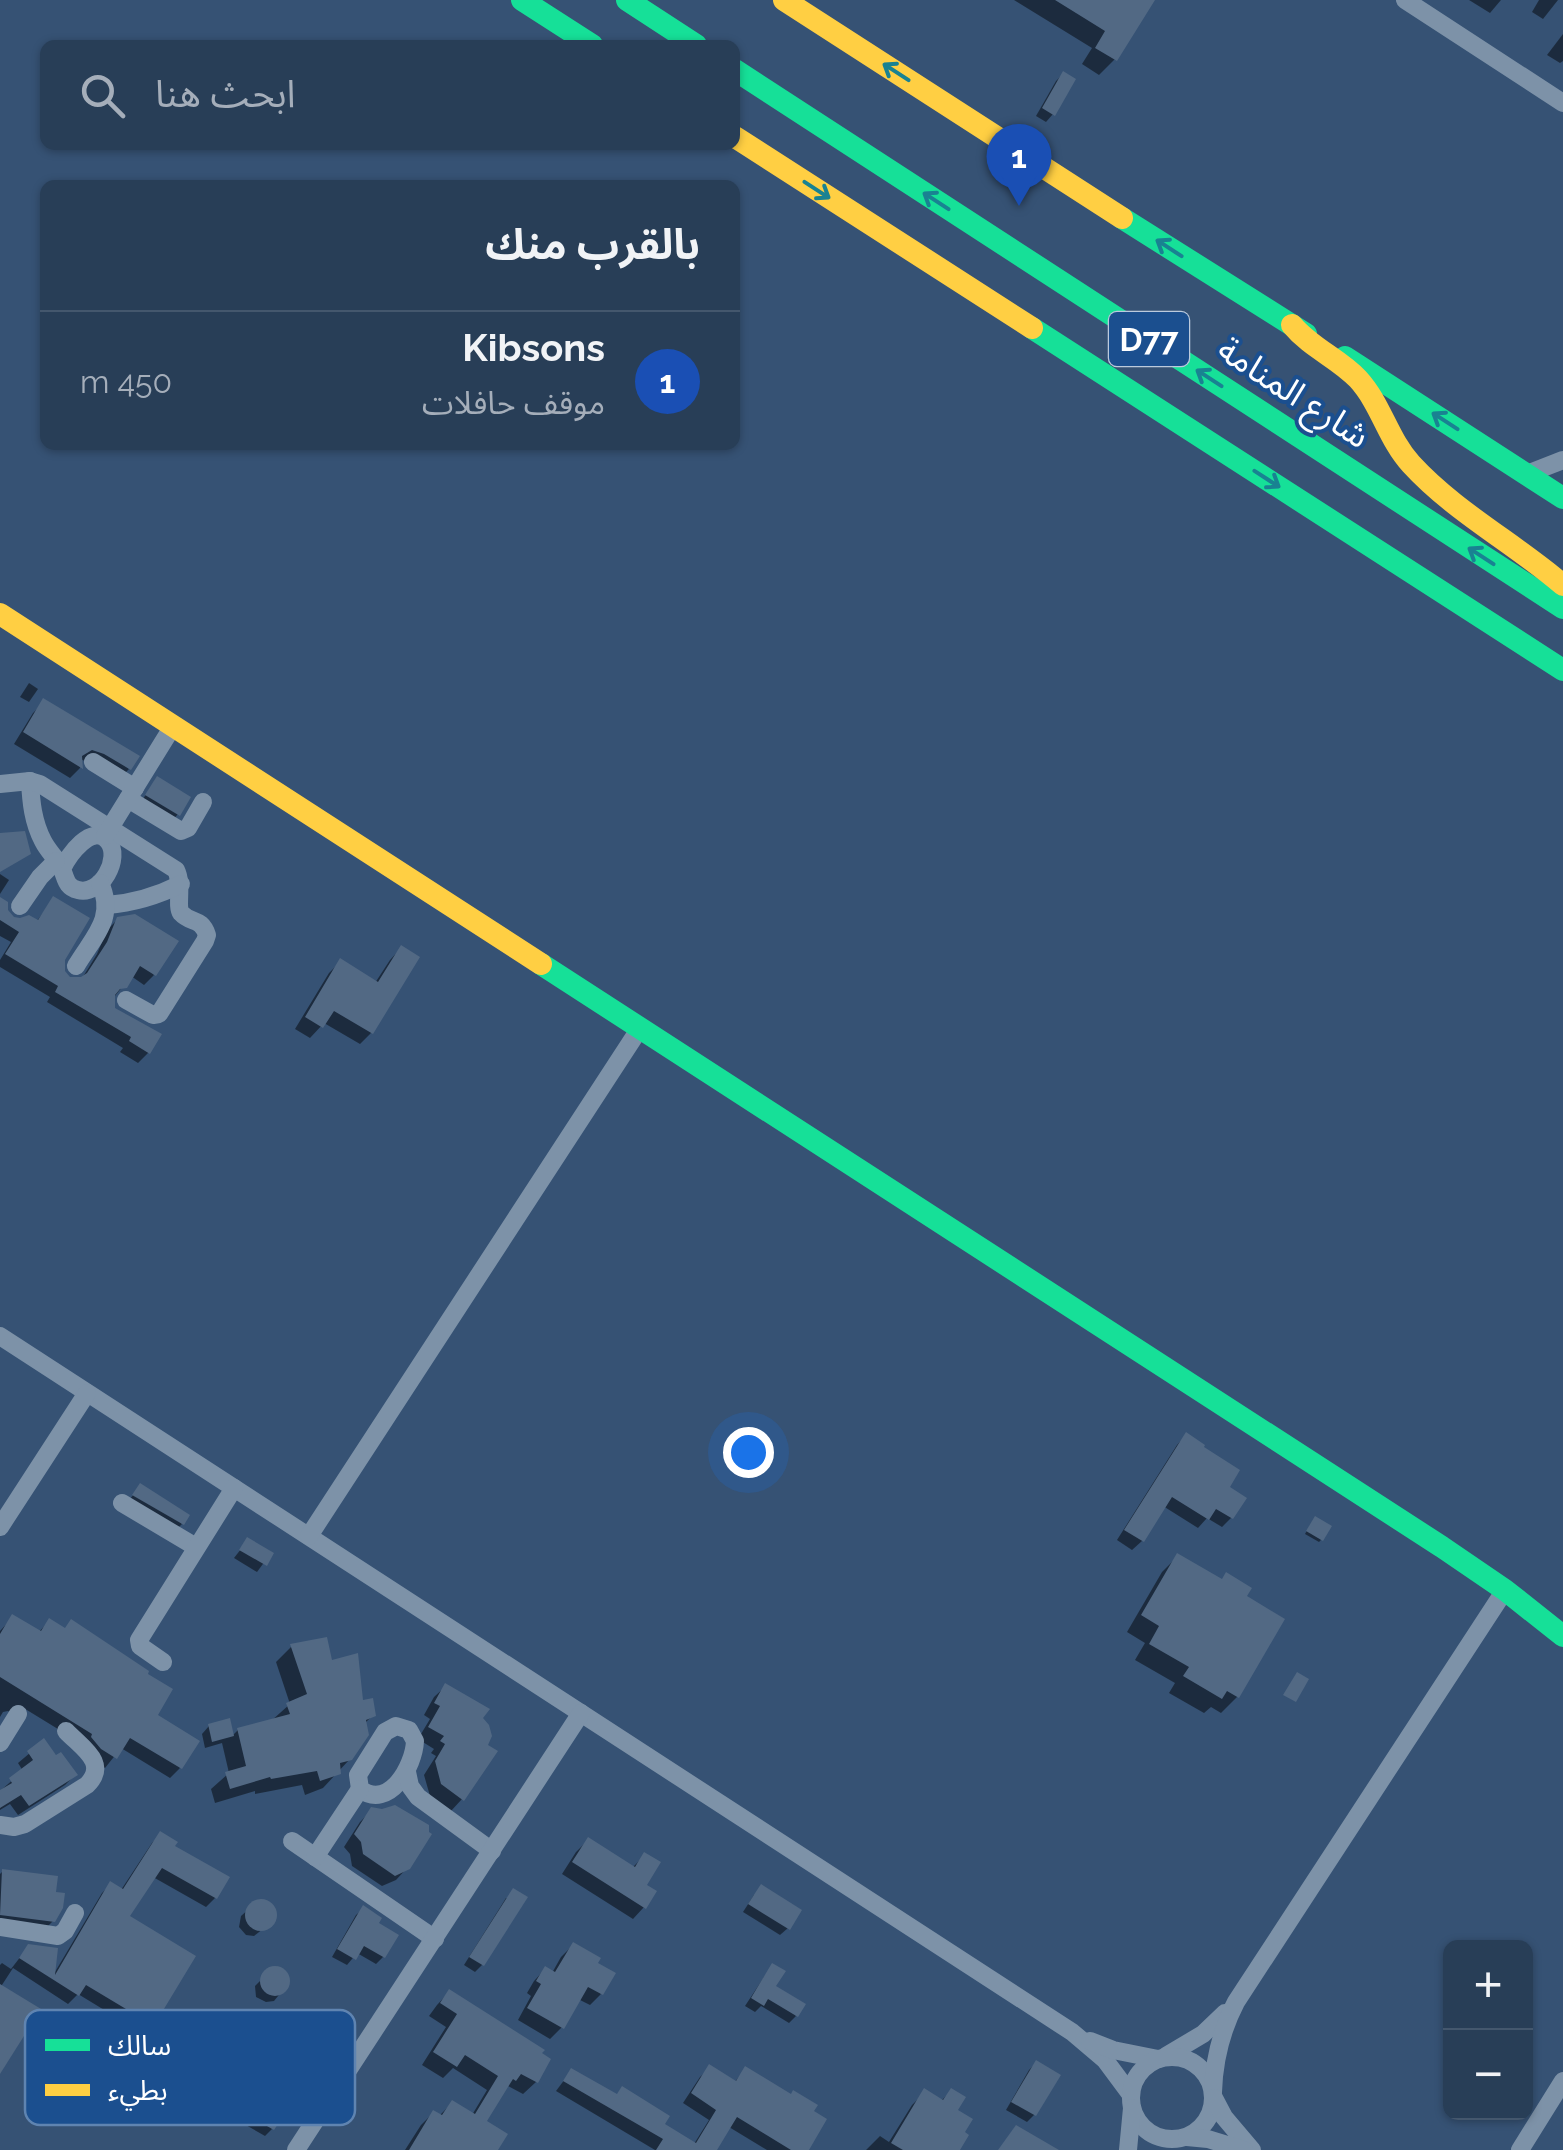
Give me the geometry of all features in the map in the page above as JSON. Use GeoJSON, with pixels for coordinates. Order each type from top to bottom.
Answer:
{"type":"FeatureCollection","features":[{"type":"Feature","properties":{"kind":"street"},"geometry":{"type":"LineString","coordinates":[[522,0],[584,40]]}},
{"type":"Feature","properties":{"kind":"street"},"geometry":{"type":"LineString","coordinates":[[627,0],[688,40]]}},
{"type":"Feature","properties":{"kind":"street"},"geometry":{"type":"LineString","coordinates":[[784,0],[1563,498]]}},
{"type":"Feature","properties":{"kind":"street"},"geometry":{"type":"LineString","coordinates":[[1405,0],[1563,103]]}},
{"type":"Feature","properties":{"kind":"street","name":"شارع المنامة"},"geometry":{"type":"LineString","coordinates":[[740,73],[1563,608]]}},
{"type":"Feature","properties":{"kind":"street","name":"D77"},"geometry":{"type":"LineString","coordinates":[[740,140],[1563,670]]}},
{"type":"Feature","properties":{"kind":"street"},"geometry":{"type":"LineString","coordinates":[[1292,325],[1360,382],[1398,447],[1420,473],[1563,585]]}},
{"type":"Feature","properties":{"kind":"street"},"geometry":{"type":"LineString","coordinates":[[1526,474],[1563,460]]}},
{"type":"Feature","properties":{"kind":"street"},"geometry":{"type":"LineString","coordinates":[[0,614],[1505,1590],[1563,1636]]}},
{"type":"Feature","properties":{"kind":"street"},"geometry":{"type":"LineString","coordinates":[[20,906],[40,877],[82,842],[107,832],[173,726]]}},
{"type":"Feature","properties":{"kind":"street"},"geometry":{"type":"LineString","coordinates":[[93,762],[181,832],[188,828],[202,802]]}},
{"type":"Feature","properties":{"kind":"street"},"geometry":{"type":"LineString","coordinates":[[30,780],[35,824],[68,885],[76,890],[93,889],[106,876],[112,859],[107,832]]}},
{"type":"Feature","properties":{"kind":"street"},"geometry":{"type":"LineString","coordinates":[[0,784],[30,780],[40,784],[107,832],[170,864],[180,876],[179,908],[202,924],[207,935],[205,941],[158,1014],[126,1000]]}},
{"type":"Feature","properties":{"kind":"street"},"geometry":{"type":"LineString","coordinates":[[76,966],[106,915],[107,904],[100,883]]}},
{"type":"Feature","properties":{"kind":"street"},"geometry":{"type":"LineString","coordinates":[[107,904],[128,904],[181,884]]}},
{"type":"Feature","properties":{"kind":"street"},"geometry":{"type":"LineString","coordinates":[[309,1536],[640,1028]]}},
{"type":"Feature","properties":{"kind":"street"},"geometry":{"type":"LineString","coordinates":[[0,1336],[1072,2032],[1105,2060],[1148,2132],[1174,2142],[1208,2139],[1244,2150]]}},
{"type":"Feature","properties":{"kind":"street"},"geometry":{"type":"LineString","coordinates":[[0,1527],[87,1393]]}},
{"type":"Feature","properties":{"kind":"street"},"geometry":{"type":"LineString","coordinates":[[164,1662],[140,1646],[139,1640],[234,1488]]}},
{"type":"Feature","properties":{"kind":"street"},"geometry":{"type":"LineString","coordinates":[[122,1502],[196,1547]]}},
{"type":"Feature","properties":{"kind":"street"},"geometry":{"type":"LineString","coordinates":[[1174,2142],[1198,2131],[1212,2111],[1218,2045],[1236,2002],[1505,1590]]}},
{"type":"Feature","properties":{"kind":"street"},"geometry":{"type":"LineString","coordinates":[[355,2061],[581,1713]]}},
{"type":"Feature","properties":{"kind":"street"},"geometry":{"type":"LineString","coordinates":[[0,1744],[18,1714]]}},
{"type":"Feature","properties":{"kind":"street"},"geometry":{"type":"LineString","coordinates":[[314,1857],[360,1789],[358,1776],[384,1732],[403,1727],[413,1735],[415,1748],[407,1772],[396,1786],[372,1796],[360,1789]]}},
{"type":"Feature","properties":{"kind":"street"},"geometry":{"type":"LineString","coordinates":[[0,1824],[25,1824],[95,1777],[96,1762],[66,1731]]}},
{"type":"Feature","properties":{"kind":"street"},"geometry":{"type":"LineString","coordinates":[[407,1772],[418,1797],[492,1851]]}},
{"type":"Feature","properties":{"kind":"street"},"geometry":{"type":"LineString","coordinates":[[292,1842],[436,1938]]}},
{"type":"Feature","properties":{"kind":"street"},"geometry":{"type":"LineString","coordinates":[[0,1926],[58,1936],[75,1913]]}},
{"type":"Feature","properties":{"kind":"street"},"geometry":{"type":"LineString","coordinates":[[1128,2150],[1135,2080],[1144,2067],[1203,2034],[1236,2002]]}},
{"type":"Feature","properties":{"kind":"street"},"geometry":{"type":"LineString","coordinates":[[1072,2032],[1114,2050],[1177,2057],[1201,2068],[1224,2116],[1252,2150]]}},
{"type":"Feature","properties":{"kind":"street"},"geometry":{"type":"LineString","coordinates":[[1520,2150],[1563,2081]]}},
{"type":"Feature","properties":{"kind":"street"},"geometry":{"type":"LineString","coordinates":[[296,2150],[313,2125]]}},
{"type":"Feature","properties":{"kind":"building"},"geometry":{"type":"Polygon","coordinates":[[[1055,0],[1155,0],[1117,61],[1095,48],[1105,31],[1055,0]]]}},
{"type":"Feature","properties":{"kind":"building"},"geometry":{"type":"Polygon","coordinates":[[[1063,71],[1076,79],[1055,116],[1042,108],[1063,71]]]}},
{"type":"Feature","properties":{"kind":"building"},"geometry":{"type":"Polygon","coordinates":[[[43,698],[140,756],[131,770],[92,750],[82,756],[83,769],[23,732],[43,698]]]}},
{"type":"Feature","properties":{"kind":"building"},"geometry":{"type":"Polygon","coordinates":[[[157,776],[191,797],[180,816],[145,795],[157,776]]]}},
{"type":"Feature","properties":{"kind":"building"},"geometry":{"type":"Polygon","coordinates":[[[25,831],[31,854],[0,872],[0,833],[25,831]]]}},
{"type":"Feature","properties":{"kind":"building"},"geometry":{"type":"Polygon","coordinates":[[[53,896],[90,918],[65,960],[65,971],[70,977],[87,973],[117,917],[135,914],[179,941],[156,976],[140,966],[127,988],[115,995],[115,1008],[162,1034],[150,1054],[129,1041],[131,1037],[55,992],[58,986],[5,954],[19,932],[0,920],[0,897],[8,902],[14,917],[29,915],[38,920],[53,896]]]}},
{"type":"Feature","properties":{"kind":"building"},"geometry":{"type":"Polygon","coordinates":[[[401,945],[420,957],[373,1034],[334,1011],[323,1028],[305,1017],[340,958],[378,982],[401,945]]]}},
{"type":"Feature","properties":{"kind":"building"},"geometry":{"type":"Polygon","coordinates":[[[1186,1432],[1240,1470],[1230,1487],[1247,1498],[1233,1519],[1216,1509],[1209,1520],[1172,1497],[1144,1542],[1124,1530],[1186,1432]]]}},
{"type":"Feature","properties":{"kind":"building"},"geometry":{"type":"Polygon","coordinates":[[[140,1483],[190,1515],[184,1525],[132,1495],[140,1483]]]}},
{"type":"Feature","properties":{"kind":"building"},"geometry":{"type":"Polygon","coordinates":[[[1315,1516],[1332,1526],[1323,1541],[1306,1531],[1315,1516]]]}},
{"type":"Feature","properties":{"kind":"building"},"geometry":{"type":"Polygon","coordinates":[[[247,1537],[274,1553],[267,1566],[239,1550],[247,1537]]]}},
{"type":"Feature","properties":{"kind":"building"},"geometry":{"type":"Polygon","coordinates":[[[1177,1553],[1222,1579],[1226,1572],[1252,1588],[1247,1596],[1285,1619],[1239,1698],[1227,1691],[1222,1699],[1183,1676],[1189,1667],[1149,1644],[1159,1626],[1141,1615],[1177,1553]]]}},
{"type":"Feature","properties":{"kind":"building"},"geometry":{"type":"Polygon","coordinates":[[[12,1614],[41,1631],[49,1618],[65,1628],[71,1619],[173,1689],[158,1715],[200,1741],[182,1769],[130,1738],[117,1759],[101,1749],[92,1734],[0,1677],[0,1634],[12,1614]]]}},
{"type":"Feature","properties":{"kind":"building"},"geometry":{"type":"Polygon","coordinates":[[[327,1637],[332,1660],[358,1653],[363,1700],[373,1698],[376,1716],[366,1720],[369,1735],[352,1760],[340,1763],[341,1774],[320,1781],[317,1771],[270,1777],[230,1789],[225,1772],[246,1766],[237,1728],[290,1714],[286,1703],[307,1694],[290,1644],[327,1637]]]}},
{"type":"Feature","properties":{"kind":"building"},"geometry":{"type":"Polygon","coordinates":[[[1297,1672],[1309,1679],[1296,1702],[1283,1695],[1297,1672]]]}},
{"type":"Feature","properties":{"kind":"building"},"geometry":{"type":"Polygon","coordinates":[[[445,1683],[490,1709],[483,1718],[492,1736],[488,1745],[498,1751],[464,1801],[441,1784],[435,1761],[445,1744],[440,1741],[444,1736],[428,1727],[440,1706],[434,1703],[445,1683]]]}},
{"type":"Feature","properties":{"kind":"building"},"geometry":{"type":"Polygon","coordinates":[[[230,1718],[234,1736],[212,1742],[208,1724],[230,1718]]]}},
{"type":"Feature","properties":{"kind":"building"},"geometry":{"type":"Polygon","coordinates":[[[44,1738],[56,1755],[61,1752],[78,1775],[29,1806],[21,1795],[0,1808],[0,1790],[33,1760],[27,1751],[44,1738]]]}},
{"type":"Feature","properties":{"kind":"building"},"geometry":{"type":"Polygon","coordinates":[[[395,1805],[429,1825],[432,1834],[410,1869],[395,1876],[363,1854],[361,1842],[354,1834],[371,1807],[395,1805]]]}},
{"type":"Feature","properties":{"kind":"building"},"geometry":{"type":"Polygon","coordinates":[[[160,1831],[178,1842],[175,1846],[230,1877],[217,1899],[162,1868],[130,1916],[196,1956],[163,2010],[128,2010],[86,1985],[79,1996],[19,1958],[28,1944],[58,1948],[55,1975],[110,1881],[123,1889],[160,1831]]]}},
{"type":"Feature","properties":{"kind":"building"},"geometry":{"type":"Polygon","coordinates":[[[588,1837],[635,1867],[644,1852],[661,1862],[647,1885],[657,1891],[646,1909],[572,1862],[588,1837]]]}},
{"type":"Feature","properties":{"kind":"building"},"geometry":{"type":"Polygon","coordinates":[[[2,1869],[58,1876],[56,1892],[65,1893],[55,1922],[0,1915],[2,1869]]]}},
{"type":"Feature","properties":{"kind":"building"},"geometry":{"type":"Polygon","coordinates":[[[761,1884],[802,1910],[790,1930],[748,1904],[761,1884]]]}},
{"type":"Feature","properties":{"kind":"building"},"geometry":{"type":"Polygon","coordinates":[[[513,1888],[528,1897],[484,1966],[469,1957],[513,1888]]]}},
{"type":"Feature","properties":{"kind":"building"},"geometry":{"type":"Polygon","coordinates":[[[261,1899],[272,1904],[277,1915],[272,1926],[261,1931],[250,1926],[245,1915],[250,1904],[261,1899]]]}},
{"type":"Feature","properties":{"kind":"building"},"geometry":{"type":"Polygon","coordinates":[[[363,1905],[382,1918],[379,1923],[399,1935],[385,1958],[364,1946],[356,1960],[337,1949],[363,1905]]]}},
{"type":"Feature","properties":{"kind":"building"},"geometry":{"type":"Polygon","coordinates":[[[573,1942],[601,1958],[598,1963],[616,1973],[603,1995],[588,1987],[564,2029],[527,2008],[541,1984],[536,1981],[545,1966],[555,1972],[573,1942]]]}},
{"type":"Feature","properties":{"kind":"building"},"geometry":{"type":"Polygon","coordinates":[[[772,1963],[786,1971],[776,1986],[806,2004],[798,2017],[768,1999],[764,2006],[751,1998],[772,1963]]]}},
{"type":"Feature","properties":{"kind":"building"},"geometry":{"type":"Polygon","coordinates":[[[275,1966],[285,1971],[290,1981],[285,1991],[275,1996],[265,1991],[260,1981],[265,1971],[275,1966]]]}},
{"type":"Feature","properties":{"kind":"building"},"geometry":{"type":"Polygon","coordinates":[[[0,1984],[41,2009],[25,2010],[25,2034],[0,2074],[0,1984]]]}},
{"type":"Feature","properties":{"kind":"building"},"geometry":{"type":"Polygon","coordinates":[[[449,1989],[545,2050],[542,2053],[551,2059],[538,2083],[521,2074],[516,2081],[513,2079],[487,2121],[508,2134],[498,2150],[409,2150],[433,2110],[442,2115],[452,2100],[475,2114],[498,2076],[465,2055],[457,2067],[433,2052],[457,2014],[440,2003],[449,1989]]]}},
{"type":"Feature","properties":{"kind":"building"},"geometry":{"type":"Polygon","coordinates":[[[1036,2060],[1061,2075],[1036,2116],[1011,2102],[1036,2060]]]}},
{"type":"Feature","properties":{"kind":"building"},"geometry":{"type":"Polygon","coordinates":[[[709,2064],[736,2081],[745,2066],[791,2094],[793,2090],[818,2105],[814,2111],[827,2119],[809,2150],[791,2150],[737,2117],[717,2150],[656,2150],[663,2139],[563,2081],[571,2068],[617,2094],[622,2086],[670,2116],[665,2124],[696,2143],[716,2110],[691,2093],[709,2064]]]}},
{"type":"Feature","properties":{"kind":"building"},"geometry":{"type":"Polygon","coordinates":[[[924,2088],[943,2100],[951,2088],[966,2097],[958,2110],[973,2119],[960,2150],[903,2150],[891,2143],[924,2088]]]}},
{"type":"Feature","properties":{"kind":"building"},"geometry":{"type":"Polygon","coordinates":[[[1016,2125],[1059,2150],[998,2150],[1016,2125]]]}},
{"type":"Feature","properties":{"kind":"traffic: fast"},"geometry":{"type":"LineString","coordinates":[[522,0],[584,40]]}},
{"type":"Feature","properties":{"kind":"traffic: fast"},"geometry":{"type":"LineString","coordinates":[[627,0],[688,40]]}},
{"type":"Feature","properties":{"kind":"traffic: fast"},"geometry":{"type":"LineString","coordinates":[[740,73],[1563,608]]}},
{"type":"Feature","properties":{"kind":"traffic: fast"},"geometry":{"type":"LineString","coordinates":[[1122,218],[1306,334]]}},
{"type":"Feature","properties":{"kind":"traffic: fast"},"geometry":{"type":"LineString","coordinates":[[1032,328],[1563,670]]}},
{"type":"Feature","properties":{"kind":"traffic: fast"},"geometry":{"type":"LineString","coordinates":[[1345,357],[1563,498]]}},
{"type":"Feature","properties":{"kind":"traffic: fast"},"geometry":{"type":"LineString","coordinates":[[541,964],[1442,1547],[1563,1636]]}},
{"type":"Feature","properties":{"kind":"traffic: slow"},"geometry":{"type":"LineString","coordinates":[[784,0],[1122,218]]}},
{"type":"Feature","properties":{"kind":"traffic: slow"},"geometry":{"type":"LineString","coordinates":[[740,140],[1032,328]]}},
{"type":"Feature","properties":{"kind":"traffic: slow"},"geometry":{"type":"LineString","coordinates":[[1292,325],[1358,379],[1396,444],[1428,481],[1563,585]]}},
{"type":"Feature","properties":{"kind":"traffic: slow"},"geometry":{"type":"LineString","coordinates":[[0,614],[541,964]]}},
{"type":"Feature","properties":{"kind":"place","name":"Kibsons"},"geometry":{"type":"Point","coordinates":[1019,206]}}]}
